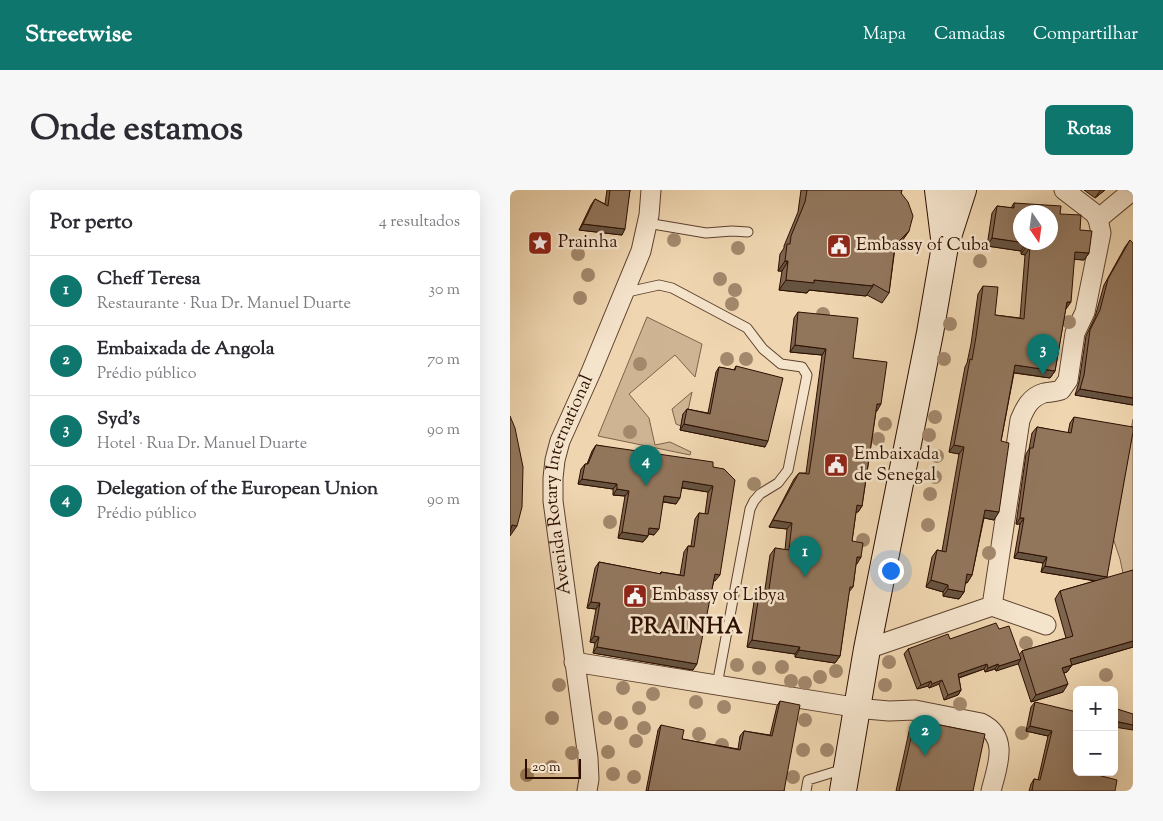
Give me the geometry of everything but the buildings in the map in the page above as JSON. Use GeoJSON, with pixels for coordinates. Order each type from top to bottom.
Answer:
{"type":"FeatureCollection","features":[{"type":"Feature","properties":{"kind":"street","name":"Avenida Rotary International"},"geometry":{"type":"LineString","coordinates":[[587,791],[589,780],[588,758],[574,662],[554,501],[553,478],[560,441],[641,251],[651,190]]}},
{"type":"Feature","properties":{"kind":"street"},"geometry":{"type":"LineString","coordinates":[[938,190],[945,246]]}},
{"type":"Feature","properties":{"kind":"street"},"geometry":{"type":"LineString","coordinates":[[844,780],[867,649],[930,333],[945,246],[964,190]]}},
{"type":"Feature","properties":{"kind":"street"},"geometry":{"type":"LineString","coordinates":[[992,606],[1020,420],[1024,410],[1032,400],[1039,395],[1061,390],[1068,380],[1075,334],[1085,312],[1101,233],[1098,219],[1094,213],[1064,190]]}},
{"type":"Feature","properties":{"kind":"street"},"geometry":{"type":"LineString","coordinates":[[1098,219],[1133,190]]}},
{"type":"Feature","properties":{"kind":"street"},"geometry":{"type":"LineString","coordinates":[[867,649],[992,606],[1046,625]]}},
{"type":"Feature","properties":{"kind":"street"},"geometry":{"type":"LineString","coordinates":[[574,662],[875,710],[915,710],[981,724],[989,727],[999,743],[1000,752],[991,791]]}},
{"type":"Feature","properties":{"kind":"lane"},"geometry":{"type":"LineString","coordinates":[[647,223],[706,233],[748,232]]}},
{"type":"Feature","properties":{"kind":"lane"},"geometry":{"type":"LineString","coordinates":[[624,293],[659,285],[672,288],[747,328],[763,350],[773,358],[781,364],[802,367],[807,375],[788,470],[778,484],[760,494],[750,509],[717,685]]}},
{"type":"Feature","properties":{"kind":"lane"},"geometry":{"type":"LineString","coordinates":[[806,791],[808,780],[844,780]]}},
{"type":"Feature","properties":{"kind":"shaded area"},"geometry":{"type":"Polygon","coordinates":[[[647,317],[702,344],[695,377],[675,355],[629,394],[649,418],[655,445],[670,442],[691,452],[690,455],[598,436],[647,317]]]}},
{"type":"Feature","properties":{"kind":"shaded area"},"geometry":{"type":"Polygon","coordinates":[[[692,392],[687,415],[683,414],[681,426],[676,424],[672,409],[692,392]]]}},
{"type":"Feature","properties":{"kind":"shaded area"},"geometry":{"type":"Polygon","coordinates":[[[1133,419],[1133,575],[1124,578],[1112,535],[1133,419]]]}},
{"type":"Feature","properties":{"kind":"place","name":"Prainha"},"geometry":{"type":"Point","coordinates":[540,243]}},
{"type":"Feature","properties":{"kind":"place","name":"Embassy of Cuba"},"geometry":{"type":"Point","coordinates":[839,246]}},
{"type":"Feature","properties":{"kind":"place","name":"Syd’s"},"geometry":{"type":"Point","coordinates":[1043,375]}},
{"type":"Feature","properties":{"kind":"place","name":"Embaixada de Senegal"},"geometry":{"type":"Point","coordinates":[836,465]}},
{"type":"Feature","properties":{"kind":"place","name":"Delegation of the European Union"},"geometry":{"type":"Point","coordinates":[646,486]}},
{"type":"Feature","properties":{"kind":"place","name":"Cheff Teresa"},"geometry":{"type":"Point","coordinates":[805,577]}},
{"type":"Feature","properties":{"kind":"place","name":"Embassy of Libya"},"geometry":{"type":"Point","coordinates":[635,596]}},
{"type":"Feature","properties":{"kind":"place","name":"Embaixada de Angola"},"geometry":{"type":"Point","coordinates":[925,756]}},
{"type":"Feature","properties":{"kind":"district","name":"PRAINHA"},"geometry":{"type":"Point","coordinates":[687,628]}}]}
